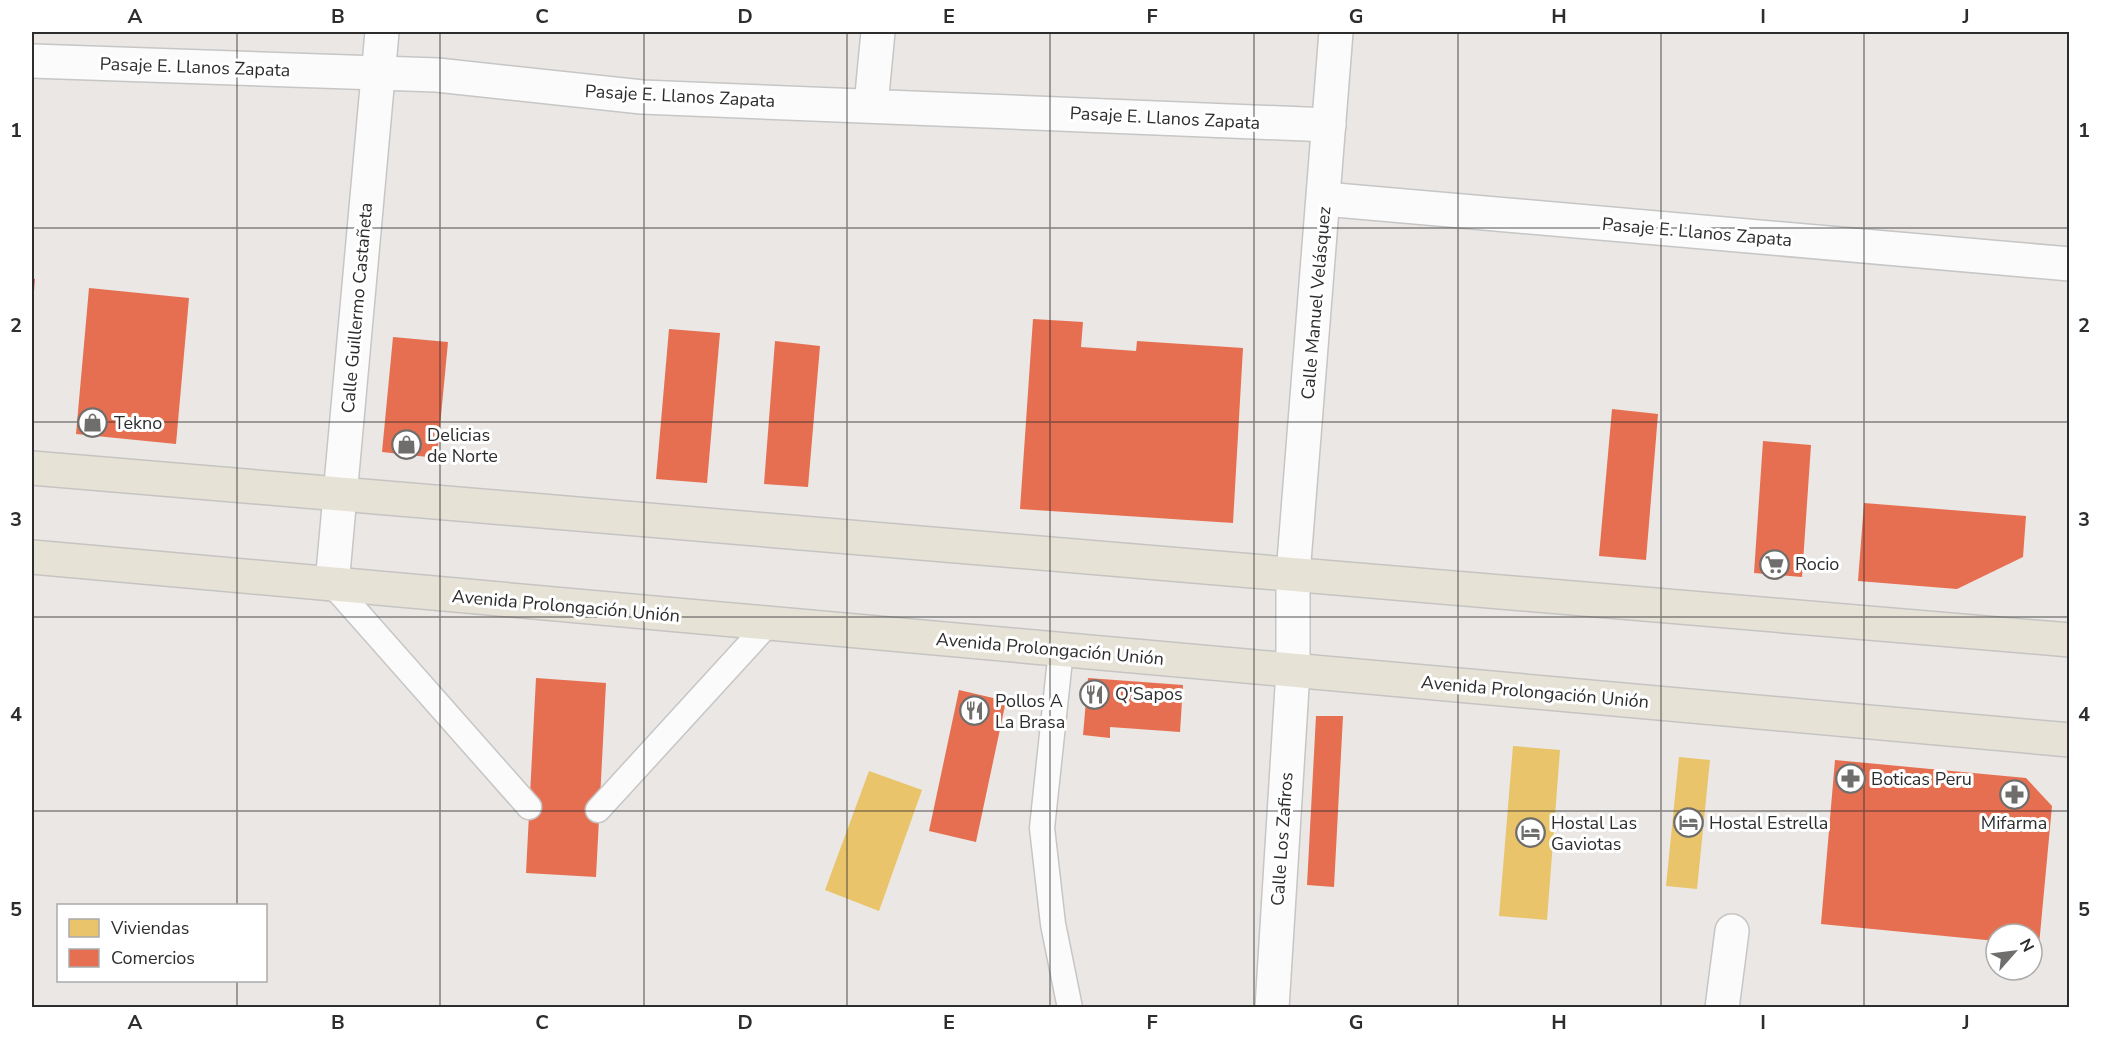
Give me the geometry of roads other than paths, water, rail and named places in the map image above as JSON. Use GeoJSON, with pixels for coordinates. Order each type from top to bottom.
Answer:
{"type":"FeatureCollection","features":[{"type":"Feature","properties":{"kind":"main road"},"geometry":{"type":"LineString","coordinates":[[32,468],[2070,640]]}},
{"type":"Feature","properties":{"kind":"main road","name":"Avenida Prolongación Unión"},"geometry":{"type":"LineString","coordinates":[[32,558],[2070,740]]}},
{"type":"Feature","properties":{"kind":"street","name":"Calle Guillermo Castañeta"},"geometry":{"type":"LineString","coordinates":[[332,584],[382,32]]}},
{"type":"Feature","properties":{"kind":"street"},"geometry":{"type":"LineString","coordinates":[[871,105],[878,32]]}},
{"type":"Feature","properties":{"kind":"street","name":"Calle Manuel Velásquez"},"geometry":{"type":"LineString","coordinates":[[1293,671],[1293,574],[1336,32]]}},
{"type":"Feature","properties":{"kind":"street","name":"Pasaje E. Llanos Zapata"},"geometry":{"type":"LineString","coordinates":[[32,61],[437,75],[642,97],[1329,125]]}},
{"type":"Feature","properties":{"kind":"street","name":"Pasaje E. Llanos Zapata"},"geometry":{"type":"LineString","coordinates":[[1324,199],[2070,264]]}},
{"type":"Feature","properties":{"kind":"street","name":"Calle Los Zafiros"},"geometry":{"type":"LineString","coordinates":[[1272,1008],[1293,671]]}},
{"type":"Feature","properties":{"kind":"street"},"geometry":{"type":"LineString","coordinates":[[1722,1008],[1732,931]]}},
{"type":"Feature","properties":{"kind":"lane"},"geometry":{"type":"LineString","coordinates":[[332,584],[529,807]]}},
{"type":"Feature","properties":{"kind":"lane"},"geometry":{"type":"LineString","coordinates":[[598,810],[768,624]]}},
{"type":"Feature","properties":{"kind":"lane"},"geometry":{"type":"LineString","coordinates":[[1061,650],[1042,828],[1053,924],[1070,1008]]}},
{"type":"Feature","properties":{"kind":"place","name":"Tekno"},"geometry":{"type":"Point","coordinates":[93,423]}},
{"type":"Feature","properties":{"kind":"place","name":"Delicias de Norte"},"geometry":{"type":"Point","coordinates":[406,445]}},
{"type":"Feature","properties":{"kind":"place","name":"Rocio"},"geometry":{"type":"Point","coordinates":[1774,564]}},
{"type":"Feature","properties":{"kind":"place","name":"Q'Sapos"},"geometry":{"type":"Point","coordinates":[1094,694]}},
{"type":"Feature","properties":{"kind":"place","name":"Pollos A La Brasa"},"geometry":{"type":"Point","coordinates":[974,711]}},
{"type":"Feature","properties":{"kind":"place","name":"Boticas Peru"},"geometry":{"type":"Point","coordinates":[1850,779]}},
{"type":"Feature","properties":{"kind":"place","name":"Mifarma"},"geometry":{"type":"Point","coordinates":[2014,794]}},
{"type":"Feature","properties":{"kind":"place","name":"Hostal Estrella"},"geometry":{"type":"Point","coordinates":[1688,823]}},
{"type":"Feature","properties":{"kind":"place","name":"Hostal Las Gaviotas"},"geometry":{"type":"Point","coordinates":[1530,833]}}]}
